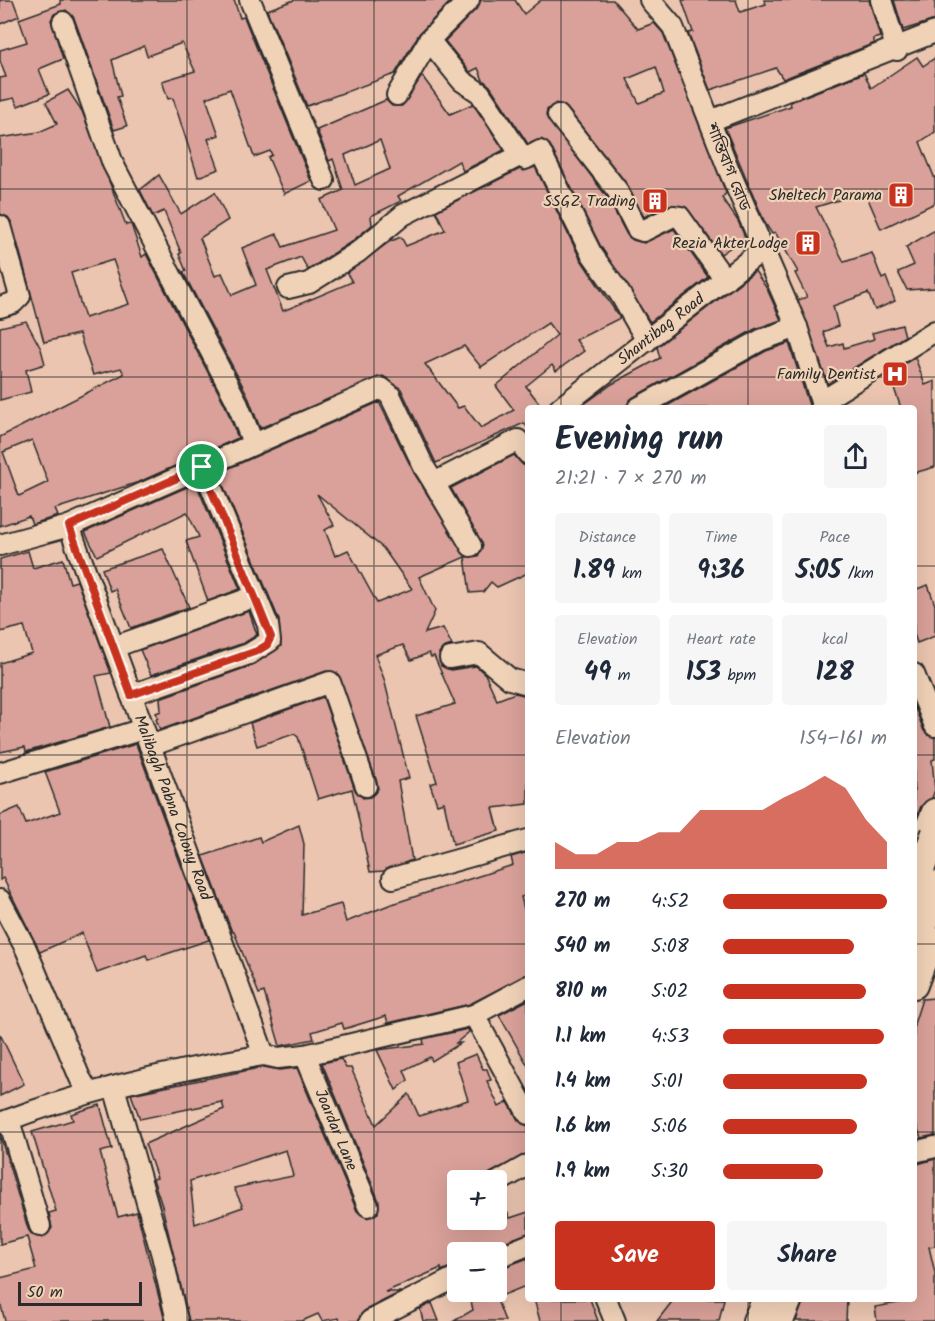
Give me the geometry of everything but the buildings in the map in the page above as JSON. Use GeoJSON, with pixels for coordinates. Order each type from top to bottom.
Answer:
{"type":"FeatureCollection","features":[{"type":"Feature","properties":{"kind":"main road"},"geometry":{"type":"LineString","coordinates":[[917,934],[935,812]]}},
{"type":"Feature","properties":{"kind":"main road"},"geometry":{"type":"LineString","coordinates":[[917,911],[928,865]]}},
{"type":"Feature","properties":{"kind":"main road"},"geometry":{"type":"LineString","coordinates":[[917,977],[935,927]]}},
{"type":"Feature","properties":{"kind":"main road"},"geometry":{"type":"LineString","coordinates":[[738,1321],[746,1302]]}},
{"type":"Feature","properties":{"kind":"main road"},"geometry":{"type":"LineString","coordinates":[[749,1321],[757,1302]]}},
{"type":"Feature","properties":{"kind":"main road"},"geometry":{"type":"LineString","coordinates":[[756,1321],[765,1302]]}},
{"type":"Feature","properties":{"kind":"main road"},"geometry":{"type":"LineString","coordinates":[[769,1321],[777,1302]]}},
{"type":"Feature","properties":{"kind":"main road"},"geometry":{"type":"LineString","coordinates":[[780,1321],[788,1302]]}},
{"type":"Feature","properties":{"kind":"street"},"geometry":{"type":"LineString","coordinates":[[250,0],[324,180]]}},
{"type":"Feature","properties":{"kind":"street"},"geometry":{"type":"LineString","coordinates":[[397,96],[429,40],[469,0]]}},
{"type":"Feature","properties":{"kind":"street","name":"শান্তিবাগ রোড"},"geometry":{"type":"LineString","coordinates":[[650,0],[673,27],[762,250],[797,327],[822,405]]}},
{"type":"Feature","properties":{"kind":"street"},"geometry":{"type":"LineString","coordinates":[[881,0],[897,50]]}},
{"type":"Feature","properties":{"kind":"street"},"geometry":{"type":"LineString","coordinates":[[63,22],[113,164],[212,352],[236,400],[253,443]]}},
{"type":"Feature","properties":{"kind":"street"},"geometry":{"type":"LineString","coordinates":[[710,121],[897,50],[935,32]]}},
{"type":"Feature","properties":{"kind":"street"},"geometry":{"type":"LineString","coordinates":[[429,40],[462,81],[480,93],[521,155],[525,159],[540,151],[591,253],[620,294],[647,341]]}},
{"type":"Feature","properties":{"kind":"street"},"geometry":{"type":"LineString","coordinates":[[558,115],[617,190],[637,229],[643,231],[673,216],[680,217],[726,280]]}},
{"type":"Feature","properties":{"kind":"street"},"geometry":{"type":"LineString","coordinates":[[288,288],[309,283],[358,252],[403,215],[521,155]]}},
{"type":"Feature","properties":{"kind":"street"},"geometry":{"type":"LineString","coordinates":[[0,226],[20,296],[13,303],[0,307]]}},
{"type":"Feature","properties":{"kind":"street","name":"Shantibag Road"},"geometry":{"type":"LineString","coordinates":[[564,405],[762,250]]}},
{"type":"Feature","properties":{"kind":"street"},"geometry":{"type":"LineString","coordinates":[[643,405],[761,340],[797,327]]}},
{"type":"Feature","properties":{"kind":"street"},"geometry":{"type":"LineString","coordinates":[[822,405],[935,331]]}},
{"type":"Feature","properties":{"kind":"street"},"geometry":{"type":"LineString","coordinates":[[0,545],[69,526],[381,388],[390,395],[424,467],[471,546]]}},
{"type":"Feature","properties":{"kind":"street"},"geometry":{"type":"LineString","coordinates":[[434,483],[525,442]]}},
{"type":"Feature","properties":{"kind":"street"},"geometry":{"type":"LineString","coordinates":[[131,695],[249,654],[267,645],[271,637],[202,467]]}},
{"type":"Feature","properties":{"kind":"street","name":"Malibagh Pabna Colony Road"},"geometry":{"type":"LineString","coordinates":[[69,526],[264,1055]]}},
{"type":"Feature","properties":{"kind":"street"},"geometry":{"type":"LineString","coordinates":[[114,647],[256,596]]}},
{"type":"Feature","properties":{"kind":"street"},"geometry":{"type":"LineString","coordinates":[[450,658],[479,653],[510,679],[525,683]]}},
{"type":"Feature","properties":{"kind":"street"},"geometry":{"type":"LineString","coordinates":[[0,773],[147,738],[330,682],[366,786]]}},
{"type":"Feature","properties":{"kind":"street"},"geometry":{"type":"LineString","coordinates":[[917,682],[935,726]]}},
{"type":"Feature","properties":{"kind":"street"},"geometry":{"type":"LineString","coordinates":[[393,878],[525,841]]}},
{"type":"Feature","properties":{"kind":"street"},"geometry":{"type":"LineString","coordinates":[[0,900],[26,949],[80,1078],[89,1093]]}},
{"type":"Feature","properties":{"kind":"street"},"geometry":{"type":"LineString","coordinates":[[40,1226],[4,1121],[89,1093],[173,1071],[264,1055],[278,1058],[305,1055],[474,1015],[525,988]]}},
{"type":"Feature","properties":{"kind":"street"},"geometry":{"type":"LineString","coordinates":[[474,1015],[525,1108]]}},
{"type":"Feature","properties":{"kind":"street","name":"Joardar Lane"},"geometry":{"type":"LineString","coordinates":[[305,1055],[368,1206]]}},
{"type":"Feature","properties":{"kind":"street"},"geometry":{"type":"LineString","coordinates":[[114,1087],[162,1255],[177,1321]]}},
{"type":"Feature","properties":{"kind":"street"},"geometry":{"type":"LineString","coordinates":[[917,1151],[935,1147]]}},
{"type":"Feature","properties":{"kind":"street"},"geometry":{"type":"LineString","coordinates":[[507,1177],[525,1167]]}},
{"type":"Feature","properties":{"kind":"street"},"geometry":{"type":"LineString","coordinates":[[507,1254],[525,1246]]}},
{"type":"Feature","properties":{"kind":"street"},"geometry":{"type":"LineString","coordinates":[[370,1321],[447,1282]]}},
{"type":"Feature","properties":{"kind":"street"},"geometry":{"type":"LineString","coordinates":[[607,1302],[615,1321]]}},
{"type":"Feature","properties":{"kind":"place","name":"Sheltech Parama"},"geometry":{"type":"Point","coordinates":[901,195]}},
{"type":"Feature","properties":{"kind":"place","name":"SSGZ Trading"},"geometry":{"type":"Point","coordinates":[655,201]}},
{"type":"Feature","properties":{"kind":"place","name":"Rezia AkterLodge"},"geometry":{"type":"Point","coordinates":[808,243]}},
{"type":"Feature","properties":{"kind":"place","name":"Family Dentist"},"geometry":{"type":"Point","coordinates":[895,374]}},
{"type":"Feature","properties":{"kind":"route"},"geometry":{"type":"LineString","coordinates":[[202,467],[220,505],[268,625],[270,641],[257,651],[131,695],[69,526],[202,467]]}}]}
